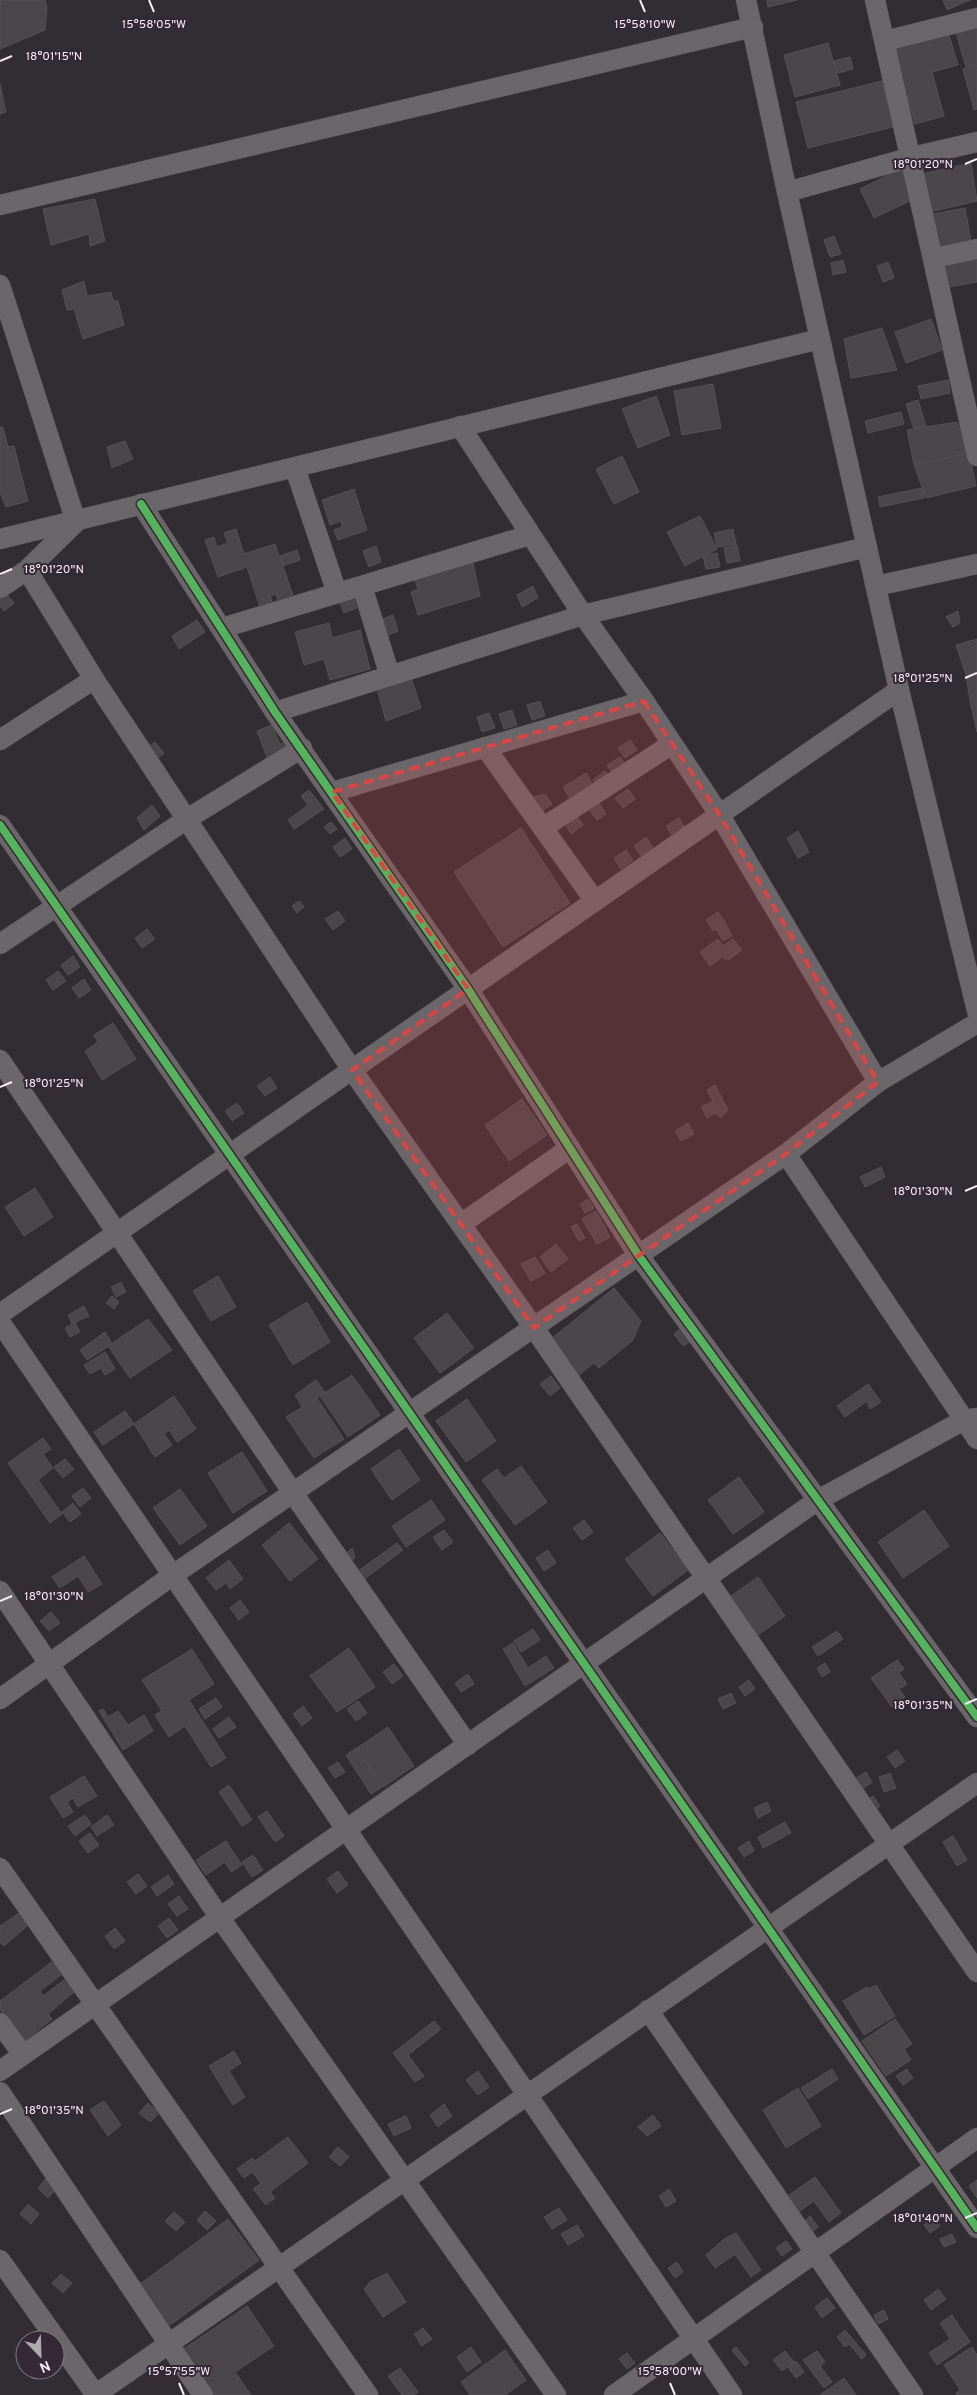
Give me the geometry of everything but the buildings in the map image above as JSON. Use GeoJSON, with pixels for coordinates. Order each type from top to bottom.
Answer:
{"type":"FeatureCollection","features":[{"type":"Feature","properties":{"kind":"street"},"geometry":{"type":"LineString","coordinates":[[746,0],[787,192],[899,690],[977,1011]]}},
{"type":"Feature","properties":{"kind":"street"},"geometry":{"type":"LineString","coordinates":[[875,0],[934,258],[969,379],[977,452]]}},
{"type":"Feature","properties":{"kind":"street"},"geometry":{"type":"LineString","coordinates":[[885,41],[977,18]]}},
{"type":"Feature","properties":{"kind":"street"},"geometry":{"type":"LineString","coordinates":[[0,205],[753,27]]}},
{"type":"Feature","properties":{"kind":"street"},"geometry":{"type":"LineString","coordinates":[[787,192],[912,157],[977,142]]}},
{"type":"Feature","properties":{"kind":"street"},"geometry":{"type":"LineString","coordinates":[[934,258],[977,249]]}},
{"type":"Feature","properties":{"kind":"street"},"geometry":{"type":"LineString","coordinates":[[0,285],[76,522]]}},
{"type":"Feature","properties":{"kind":"street"},"geometry":{"type":"LineString","coordinates":[[0,539],[820,339]]}},
{"type":"Feature","properties":{"kind":"street"},"geometry":{"type":"LineString","coordinates":[[460,426],[583,616],[644,701],[719,814],[878,1082]]}},
{"type":"Feature","properties":{"kind":"street"},"geometry":{"type":"LineString","coordinates":[[295,468],[336,593]]}},
{"type":"Feature","properties":{"kind":"street"},"geometry":{"type":"LineString","coordinates":[[141,504],[275,712],[302,748],[468,989],[639,1256],[977,1716]]}},
{"type":"Feature","properties":{"kind":"street"},"geometry":{"type":"LineString","coordinates":[[0,588],[27,570],[76,522]]}},
{"type":"Feature","properties":{"kind":"street"},"geometry":{"type":"LineString","coordinates":[[222,628],[530,534]]}},
{"type":"Feature","properties":{"kind":"street"},"geometry":{"type":"LineString","coordinates":[[275,712],[583,616],[867,546]]}},
{"type":"Feature","properties":{"kind":"street"},"geometry":{"type":"LineString","coordinates":[[876,586],[977,564]]}},
{"type":"Feature","properties":{"kind":"street"},"geometry":{"type":"LineString","coordinates":[[27,570],[94,679],[352,1070],[534,1328],[888,1846],[977,1972]]}},
{"type":"Feature","properties":{"kind":"street"},"geometry":{"type":"LineString","coordinates":[[362,586],[390,676]]}},
{"type":"Feature","properties":{"kind":"street"},"geometry":{"type":"LineString","coordinates":[[0,740],[94,679]]}},
{"type":"Feature","properties":{"kind":"street"},"geometry":{"type":"LineString","coordinates":[[0,1314],[899,690]]}},
{"type":"Feature","properties":{"kind":"street"},"geometry":{"type":"LineString","coordinates":[[332,792],[644,701]]}},
{"type":"Feature","properties":{"kind":"street"},"geometry":{"type":"LineString","coordinates":[[544,827],[672,744]]}},
{"type":"Feature","properties":{"kind":"street"},"geometry":{"type":"LineString","coordinates":[[485,747],[544,827],[595,901]]}},
{"type":"Feature","properties":{"kind":"street"},"geometry":{"type":"LineString","coordinates":[[0,944],[187,820],[302,748]]}},
{"type":"Feature","properties":{"kind":"street"},"geometry":{"type":"LineString","coordinates":[[0,825],[977,2228]]}},
{"type":"Feature","properties":{"kind":"street"},"geometry":{"type":"LineString","coordinates":[[0,1699],[173,1575],[786,1154],[878,1082],[977,1023]]}},
{"type":"Feature","properties":{"kind":"street"},"geometry":{"type":"LineString","coordinates":[[0,1060],[116,1234],[468,1745]]}},
{"type":"Feature","properties":{"kind":"street"},"geometry":{"type":"LineString","coordinates":[[461,1224],[570,1148]]}},
{"type":"Feature","properties":{"kind":"street"},"geometry":{"type":"LineString","coordinates":[[786,1154],[971,1418],[977,1439]]}},
{"type":"Feature","properties":{"kind":"street"},"geometry":{"type":"LineString","coordinates":[[0,1322],[732,2395]]}},
{"type":"Feature","properties":{"kind":"street"},"geometry":{"type":"LineString","coordinates":[[0,2070],[818,1500],[971,1418]]}},
{"type":"Feature","properties":{"kind":"street"},"geometry":{"type":"LineString","coordinates":[[0,1591],[220,1918],[556,2395]]}},
{"type":"Feature","properties":{"kind":"street"},"geometry":{"type":"LineString","coordinates":[[0,2260],[95,2395],[977,1783]]}},
{"type":"Feature","properties":{"kind":"street"},"geometry":{"type":"LineString","coordinates":[[0,1868],[368,2395]]}},
{"type":"Feature","properties":{"kind":"street"},"geometry":{"type":"LineString","coordinates":[[648,2010],[913,2395]]}},
{"type":"Feature","properties":{"kind":"street"},"geometry":{"type":"LineString","coordinates":[[0,2023],[22,2055]]}},
{"type":"Feature","properties":{"kind":"street"},"geometry":{"type":"LineString","coordinates":[[0,2092],[204,2395]]}},
{"type":"Feature","properties":{"kind":"street"},"geometry":{"type":"LineString","coordinates":[[614,2395],[977,2138]]}},
{"type":"Feature","properties":{"kind":"highlighted area"},"geometry":{"type":"Polygon","coordinates":[[[644,701],[719,814],[878,1082],[786,1154],[534,1328],[352,1070],[468,989],[332,792],[644,701]]]}},
{"type":"Feature","properties":{"kind":"cycle path"},"geometry":{"type":"LineString","coordinates":[[141,504],[275,712],[468,989],[639,1256],[977,1717]]}},
{"type":"Feature","properties":{"kind":"cycle path"},"geometry":{"type":"LineString","coordinates":[[0,825],[977,2228]]}}]}
